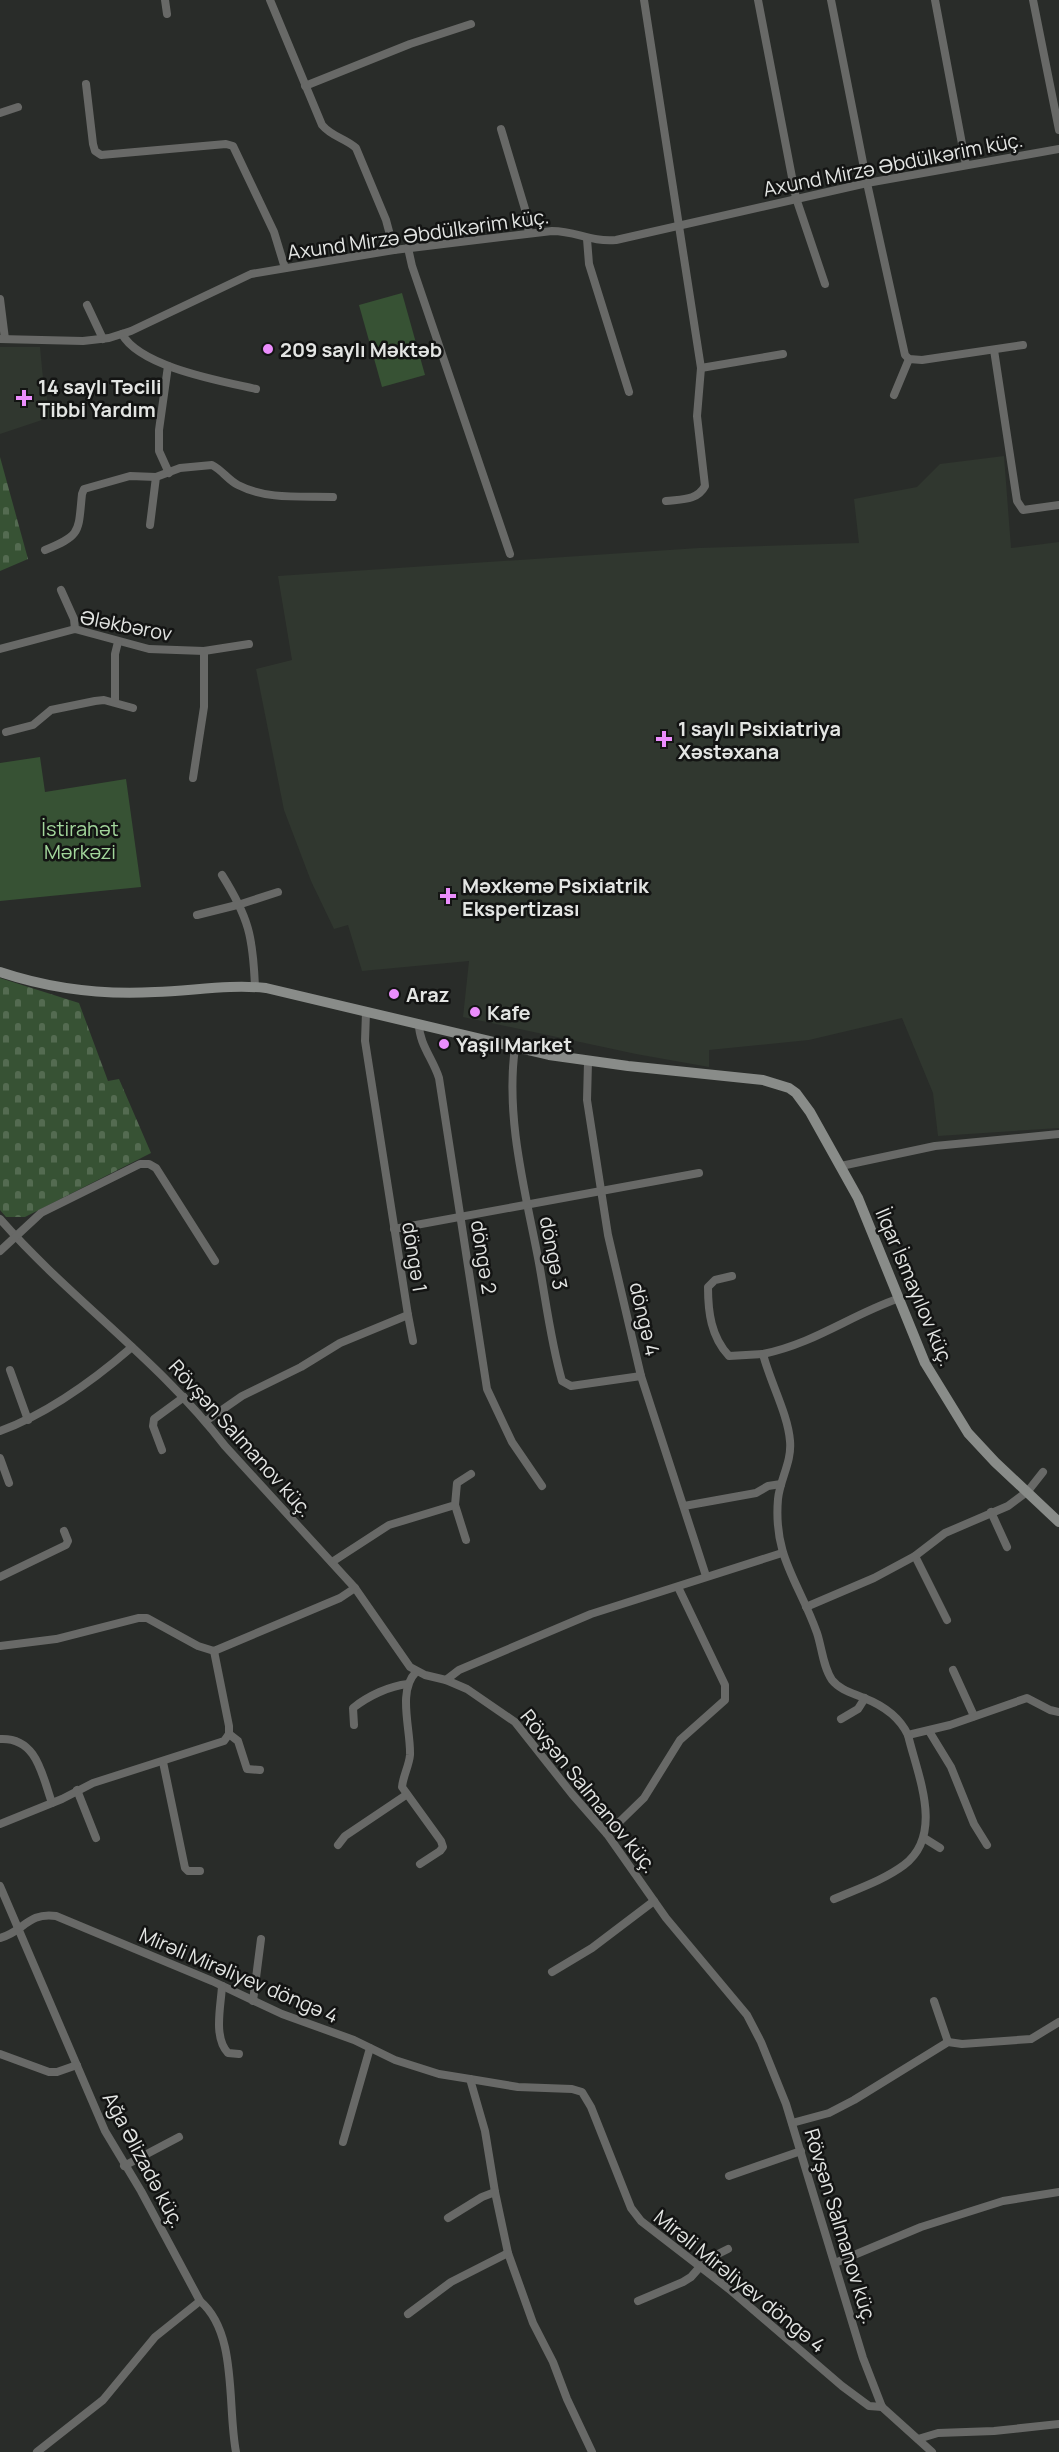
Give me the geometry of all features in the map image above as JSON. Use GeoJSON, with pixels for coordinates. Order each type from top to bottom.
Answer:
{"type":"FeatureCollection","features":[{"type":"Feature","properties":{"kind":"main road","name":"İlqar İsmayılov küç."},"geometry":{"type":"LineString","coordinates":[[0,972],[44,985],[82,991],[152,992],[255,987],[515,1048],[588,1062],[778,1083],[789,1088],[802,1101],[841,1166],[866,1215],[897,1299],[925,1363],[968,1433],[995,1462],[1059,1522]]}},
{"type":"Feature","properties":{"kind":"street"},"geometry":{"type":"LineString","coordinates":[[165,0],[167,14]]}},
{"type":"Feature","properties":{"kind":"street"},"geometry":{"type":"LineString","coordinates":[[270,0],[322,125],[330,134],[356,148],[386,220],[394,250]]}},
{"type":"Feature","properties":{"kind":"street"},"geometry":{"type":"LineString","coordinates":[[644,0],[701,368],[697,416],[705,486],[701,494],[694,498],[666,501]]}},
{"type":"Feature","properties":{"kind":"street"},"geometry":{"type":"LineString","coordinates":[[758,0],[796,198],[825,284]]}},
{"type":"Feature","properties":{"kind":"street"},"geometry":{"type":"LineString","coordinates":[[831,0],[902,348],[909,359]]}},
{"type":"Feature","properties":{"kind":"street"},"geometry":{"type":"LineString","coordinates":[[935,0],[966,165]]}},
{"type":"Feature","properties":{"kind":"street"},"geometry":{"type":"LineString","coordinates":[[1033,0],[1059,130]]}},
{"type":"Feature","properties":{"kind":"street"},"geometry":{"type":"LineString","coordinates":[[305,86],[410,44],[471,24]]}},
{"type":"Feature","properties":{"kind":"street"},"geometry":{"type":"LineString","coordinates":[[86,84],[93,144],[95,151],[100,155],[226,144],[233,146],[274,232],[285,268]]}},
{"type":"Feature","properties":{"kind":"street"},"geometry":{"type":"LineString","coordinates":[[0,113],[18,107]]}},
{"type":"Feature","properties":{"kind":"street"},"geometry":{"type":"LineString","coordinates":[[501,129],[525,209],[529,233]]}},
{"type":"Feature","properties":{"kind":"street","name":"Axund Mirzə Əbdülkərim küç."},"geometry":{"type":"LineString","coordinates":[[3,339],[83,341],[103,339],[122,334],[241,277],[285,268],[394,250],[529,233],[566,231],[594,241],[616,240],[867,183],[1059,149]]}},
{"type":"Feature","properties":{"kind":"street"},"geometry":{"type":"LineString","coordinates":[[587,239],[589,264],[629,392]]}},
{"type":"Feature","properties":{"kind":"street"},"geometry":{"type":"LineString","coordinates":[[408,248],[510,554]]}},
{"type":"Feature","properties":{"kind":"street"},"geometry":{"type":"LineString","coordinates":[[0,299],[3,339]]}},
{"type":"Feature","properties":{"kind":"street"},"geometry":{"type":"LineString","coordinates":[[87,305],[103,339]]}},
{"type":"Feature","properties":{"kind":"street"},"geometry":{"type":"LineString","coordinates":[[122,334],[131,347],[168,366],[256,389]]}},
{"type":"Feature","properties":{"kind":"street"},"geometry":{"type":"LineString","coordinates":[[909,359],[922,360],[1023,345]]}},
{"type":"Feature","properties":{"kind":"street"},"geometry":{"type":"LineString","coordinates":[[994,350],[1017,501],[1023,510],[1059,505]]}},
{"type":"Feature","properties":{"kind":"street"},"geometry":{"type":"LineString","coordinates":[[701,368],[783,354]]}},
{"type":"Feature","properties":{"kind":"street"},"geometry":{"type":"LineString","coordinates":[[894,395],[909,359]]}},
{"type":"Feature","properties":{"kind":"street"},"geometry":{"type":"LineString","coordinates":[[168,366],[159,440],[161,460],[169,473]]}},
{"type":"Feature","properties":{"kind":"street"},"geometry":{"type":"LineString","coordinates":[[45,550],[66,542],[77,531],[81,494],[84,489],[130,476],[156,477],[180,468],[212,465],[232,482],[257,492],[276,496],[333,497]]}},
{"type":"Feature","properties":{"kind":"street"},"geometry":{"type":"LineString","coordinates":[[150,525],[156,477]]}},
{"type":"Feature","properties":{"kind":"street"},"geometry":{"type":"LineString","coordinates":[[61,590],[74,619],[75,629]]}},
{"type":"Feature","properties":{"kind":"street","name":"Ələkbərov"},"geometry":{"type":"LineString","coordinates":[[0,649],[75,629],[149,649],[204,651],[249,644]]}},
{"type":"Feature","properties":{"kind":"street"},"geometry":{"type":"LineString","coordinates":[[115,702],[115,654],[118,642]]}},
{"type":"Feature","properties":{"kind":"street"},"geometry":{"type":"LineString","coordinates":[[193,778],[204,707],[204,651]]}},
{"type":"Feature","properties":{"kind":"street"},"geometry":{"type":"LineString","coordinates":[[6,732],[33,725],[51,710],[95,701],[115,702],[133,708]]}},
{"type":"Feature","properties":{"kind":"street"},"geometry":{"type":"LineString","coordinates":[[222,875],[241,904],[251,936],[255,987]]}},
{"type":"Feature","properties":{"kind":"street"},"geometry":{"type":"LineString","coordinates":[[197,915],[278,892]]}},
{"type":"Feature","properties":{"kind":"street","name":"döngə 1"},"geometry":{"type":"LineString","coordinates":[[206,1421],[224,1407],[301,1367],[340,1343],[408,1316],[365,1041],[366,1012]]}},
{"type":"Feature","properties":{"kind":"street","name":"döngə 2"},"geometry":{"type":"LineString","coordinates":[[418,1024],[421,1042],[439,1078],[487,1389],[512,1442],[542,1486]]}},
{"type":"Feature","properties":{"kind":"street","name":"döngə 3"},"geometry":{"type":"LineString","coordinates":[[515,1048],[511,1085],[512,1105],[528,1204],[562,1381],[571,1386],[641,1376]]}},
{"type":"Feature","properties":{"kind":"street","name":"döngə 4"},"geometry":{"type":"LineString","coordinates":[[588,1062],[587,1100],[600,1191],[641,1376],[705,1576]]}},
{"type":"Feature","properties":{"kind":"street"},"geometry":{"type":"LineString","coordinates":[[841,1166],[935,1146],[1059,1134]]}},
{"type":"Feature","properties":{"kind":"street"},"geometry":{"type":"LineString","coordinates":[[0,1251],[14,1235],[41,1213],[140,1164],[149,1164],[156,1168],[215,1261]]}},
{"type":"Feature","properties":{"kind":"street"},"geometry":{"type":"LineString","coordinates":[[394,1229],[699,1173]]}},
{"type":"Feature","properties":{"kind":"street","name":"Rövşən Salmanov küç."},"geometry":{"type":"LineString","coordinates":[[0,1219],[184,1397],[225,1446],[355,1588],[402,1657],[416,1671],[447,1680],[467,1689],[515,1722],[607,1834],[654,1901],[755,2028],[792,2123],[863,2358],[882,2407],[930,2451]]}},
{"type":"Feature","properties":{"kind":"street"},"geometry":{"type":"LineString","coordinates":[[732,1276],[715,1280],[708,1287],[709,1315],[715,1333],[729,1356],[786,1350],[897,1299]]}},
{"type":"Feature","properties":{"kind":"street"},"geometry":{"type":"LineString","coordinates":[[408,1316],[413,1341]]}},
{"type":"Feature","properties":{"kind":"street"},"geometry":{"type":"LineString","coordinates":[[0,1431],[28,1420],[106,1368],[132,1347]]}},
{"type":"Feature","properties":{"kind":"street"},"geometry":{"type":"LineString","coordinates":[[763,1354],[790,1439],[789,1461],[781,1484],[778,1518],[782,1553],[806,1607],[833,1681],[847,1691],[885,1708],[903,1724],[908,1734],[926,1813],[924,1838],[920,1847],[906,1863],[887,1875],[834,1899]]}},
{"type":"Feature","properties":{"kind":"street"},"geometry":{"type":"LineString","coordinates":[[10,1370],[28,1420]]}},
{"type":"Feature","properties":{"kind":"street"},"geometry":{"type":"LineString","coordinates":[[162,1450],[153,1426],[154,1419],[184,1397]]}},
{"type":"Feature","properties":{"kind":"street"},"geometry":{"type":"LineString","coordinates":[[0,1458],[9,1483]]}},
{"type":"Feature","properties":{"kind":"street"},"geometry":{"type":"LineString","coordinates":[[806,1607],[874,1578],[915,1556],[945,1533],[1008,1506],[1028,1491],[1043,1472]]}},
{"type":"Feature","properties":{"kind":"street"},"geometry":{"type":"LineString","coordinates":[[466,1540],[455,1505],[457,1483],[471,1474]]}},
{"type":"Feature","properties":{"kind":"street"},"geometry":{"type":"LineString","coordinates":[[684,1506],[756,1493],[768,1486],[781,1484]]}},
{"type":"Feature","properties":{"kind":"street"},"geometry":{"type":"LineString","coordinates":[[332,1562],[389,1525],[455,1505]]}},
{"type":"Feature","properties":{"kind":"street"},"geometry":{"type":"LineString","coordinates":[[991,1512],[1007,1547]]}},
{"type":"Feature","properties":{"kind":"street"},"geometry":{"type":"LineString","coordinates":[[0,1577],[66,1545],[68,1541],[64,1531]]}},
{"type":"Feature","properties":{"kind":"street"},"geometry":{"type":"LineString","coordinates":[[447,1680],[459,1670],[591,1614],[782,1553]]}},
{"type":"Feature","properties":{"kind":"street"},"geometry":{"type":"LineString","coordinates":[[915,1556],[947,1620]]}},
{"type":"Feature","properties":{"kind":"street"},"geometry":{"type":"LineString","coordinates":[[607,1834],[644,1798],[680,1740],[725,1700],[725,1685],[678,1587]]}},
{"type":"Feature","properties":{"kind":"street"},"geometry":{"type":"LineString","coordinates":[[0,1646],[56,1639],[138,1617],[147,1617],[198,1646],[214,1651],[340,1598],[355,1588]]}},
{"type":"Feature","properties":{"kind":"street"},"geometry":{"type":"LineString","coordinates":[[214,1651],[229,1734],[237,1741],[247,1769],[260,1770]]}},
{"type":"Feature","properties":{"kind":"street"},"geometry":{"type":"LineString","coordinates":[[953,1670],[974,1716]]}},
{"type":"Feature","properties":{"kind":"street"},"geometry":{"type":"LineString","coordinates":[[416,1671],[408,1684],[410,1755],[402,1787],[443,1847],[420,1864]]}},
{"type":"Feature","properties":{"kind":"street"},"geometry":{"type":"LineString","coordinates":[[354,1725],[353,1708],[360,1702],[389,1688],[408,1684]]}},
{"type":"Feature","properties":{"kind":"street"},"geometry":{"type":"LineString","coordinates":[[841,1719],[858,1709],[865,1698]]}},
{"type":"Feature","properties":{"kind":"street"},"geometry":{"type":"LineString","coordinates":[[908,1734],[929,1731],[1026,1698],[1059,1712]]}},
{"type":"Feature","properties":{"kind":"street"},"geometry":{"type":"LineString","coordinates":[[929,1731],[951,1767],[974,1824],[987,1845]]}},
{"type":"Feature","properties":{"kind":"street"},"geometry":{"type":"LineString","coordinates":[[0,1824],[77,1790],[224,1741],[229,1734]]}},
{"type":"Feature","properties":{"kind":"street"},"geometry":{"type":"LineString","coordinates":[[0,1738],[14,1740],[30,1748],[36,1757],[52,1803]]}},
{"type":"Feature","properties":{"kind":"street"},"geometry":{"type":"LineString","coordinates":[[163,1761],[185,1868],[188,1871],[200,1871]]}},
{"type":"Feature","properties":{"kind":"street"},"geometry":{"type":"LineString","coordinates":[[77,1790],[96,1838]]}},
{"type":"Feature","properties":{"kind":"street"},"geometry":{"type":"LineString","coordinates":[[338,1845],[345,1836],[406,1795]]}},
{"type":"Feature","properties":{"kind":"street"},"geometry":{"type":"LineString","coordinates":[[924,1838],[940,1848]]}},
{"type":"Feature","properties":{"kind":"street","name":"Ağa Əlizadə küç."},"geometry":{"type":"LineString","coordinates":[[0,1886],[105,2131],[141,2191],[200,2301],[215,2318],[224,2340],[236,2452]]}},
{"type":"Feature","properties":{"kind":"street"},"geometry":{"type":"LineString","coordinates":[[552,1972],[592,1948],[654,1901]]}},
{"type":"Feature","properties":{"kind":"street","name":"Mirəli Mirəliyev döngə 4"},"geometry":{"type":"LineString","coordinates":[[0,1938],[20,1929],[36,1917],[56,1916],[394,2060],[470,2079],[519,2087],[572,2089],[582,2092],[591,2107],[635,2214],[650,2230],[700,2266],[842,2386],[869,2406],[882,2407]]}},
{"type":"Feature","properties":{"kind":"street"},"geometry":{"type":"LineString","coordinates":[[253,2001],[261,1939]]}},
{"type":"Feature","properties":{"kind":"street"},"geometry":{"type":"LineString","coordinates":[[222,1986],[220,2038],[222,2046],[228,2053],[239,2054]]}},
{"type":"Feature","properties":{"kind":"street"},"geometry":{"type":"LineString","coordinates":[[934,2001],[948,2042]]}},
{"type":"Feature","properties":{"kind":"street"},"geometry":{"type":"LineString","coordinates":[[792,2123],[829,2113],[948,2042],[962,2044],[1030,2039],[1059,2022]]}},
{"type":"Feature","properties":{"kind":"street"},"geometry":{"type":"LineString","coordinates":[[343,2142],[370,2048]]}},
{"type":"Feature","properties":{"kind":"street"},"geometry":{"type":"LineString","coordinates":[[0,2054],[49,2072],[57,2072],[77,2065]]}},
{"type":"Feature","properties":{"kind":"street"},"geometry":{"type":"LineString","coordinates":[[470,2079],[471,2089],[485,2131],[508,2253],[533,2323],[553,2362],[567,2400],[592,2452]]}},
{"type":"Feature","properties":{"kind":"street"},"geometry":{"type":"LineString","coordinates":[[124,2166],[178,2137]]}},
{"type":"Feature","properties":{"kind":"street"},"geometry":{"type":"LineString","coordinates":[[729,2176],[801,2151]]}},
{"type":"Feature","properties":{"kind":"street"},"geometry":{"type":"LineString","coordinates":[[448,2217],[495,2192]]}},
{"type":"Feature","properties":{"kind":"street"},"geometry":{"type":"LineString","coordinates":[[835,2263],[931,2223],[1003,2201],[1059,2192]]}},
{"type":"Feature","properties":{"kind":"street"},"geometry":{"type":"LineString","coordinates":[[638,2301],[670,2289],[690,2277],[706,2260],[728,2249]]}},
{"type":"Feature","properties":{"kind":"street"},"geometry":{"type":"LineString","coordinates":[[408,2314],[451,2282],[508,2253]]}},
{"type":"Feature","properties":{"kind":"street"},"geometry":{"type":"LineString","coordinates":[[37,2452],[103,2400],[155,2337],[200,2301]]}},
{"type":"Feature","properties":{"kind":"street"},"geometry":{"type":"LineString","coordinates":[[918,2439],[938,2433],[994,2431],[1059,2424]]}},
{"type":"Feature","properties":{"kind":"shaded area","name":"14 saylı Təcili Tibbi Yardım"},"geometry":{"type":"Polygon","coordinates":[[[0,347],[40,347],[43,378],[51,417],[0,434],[0,347]]]}},
{"type":"Feature","properties":{"kind":"shaded area","name":"1 saylı Psixiatriya Xəstəxana"},"geometry":{"type":"Polygon","coordinates":[[[1004,456],[1011,548],[1059,542],[1059,1128],[938,1136],[933,1093],[902,1018],[809,1040],[709,1050],[709,1067],[636,1054],[463,1017],[469,961],[362,971],[348,925],[334,929],[311,881],[284,810],[256,669],[292,660],[278,576],[699,548],[859,543],[854,499],[917,487],[940,464],[1004,456]]]}},
{"type":"Feature","properties":{"kind":"green space"},"geometry":{"type":"Polygon","coordinates":[[[402,293],[425,375],[382,387],[359,305],[402,293]]]}},
{"type":"Feature","properties":{"kind":"green space"},"geometry":{"type":"Polygon","coordinates":[[[0,457],[28,559],[0,571],[0,457]]]}},
{"type":"Feature","properties":{"kind":"green space","name":"İstirahət Mərkəzi"},"geometry":{"type":"Polygon","coordinates":[[[40,757],[45,792],[126,779],[141,887],[0,901],[0,763],[40,757]]]}},
{"type":"Feature","properties":{"kind":"green space"},"geometry":{"type":"Polygon","coordinates":[[[0,978],[79,1003],[108,1081],[119,1079],[151,1153],[25,1217],[6,1217],[0,1210],[0,978]]]}},
{"type":"Feature","properties":{"kind":"place","name":"209 saylı Məktəb"},"geometry":{"type":"Point","coordinates":[268,349]}},
{"type":"Feature","properties":{"kind":"place","name":"14 saylı Təcili Tibbi Yardım"},"geometry":{"type":"Point","coordinates":[24,398]}},
{"type":"Feature","properties":{"kind":"place","name":"1 saylı Psixiatriya Xəstəxana"},"geometry":{"type":"Point","coordinates":[664,739]}},
{"type":"Feature","properties":{"kind":"place","name":"Məxkəmə Psixiatrik Ekspertizası"},"geometry":{"type":"Point","coordinates":[448,896]}},
{"type":"Feature","properties":{"kind":"place","name":"Araz"},"geometry":{"type":"Point","coordinates":[394,994]}},
{"type":"Feature","properties":{"kind":"place","name":"Kafe"},"geometry":{"type":"Point","coordinates":[475,1012]}},
{"type":"Feature","properties":{"kind":"place","name":"Yaşıl Market"},"geometry":{"type":"Point","coordinates":[444,1044]}}]}
